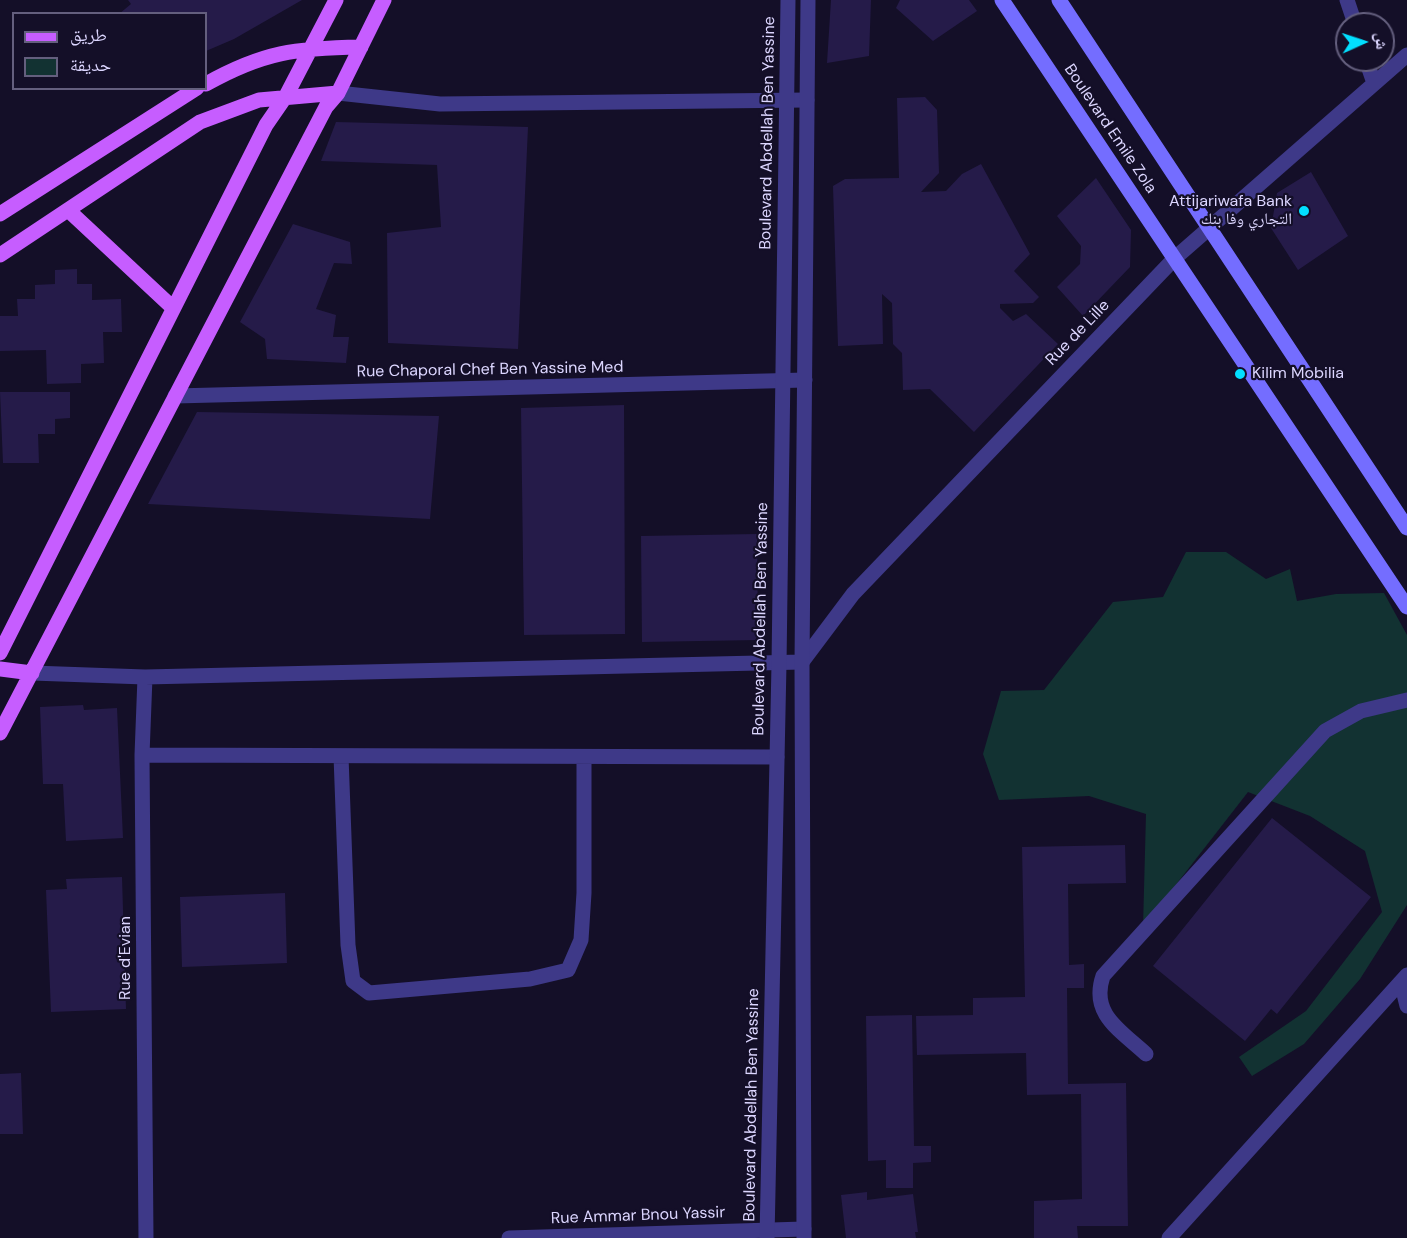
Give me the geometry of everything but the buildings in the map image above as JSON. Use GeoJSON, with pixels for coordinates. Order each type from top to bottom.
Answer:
{"type":"FeatureCollection","features":[{"type":"Feature","properties":{"kind":"main road"},"geometry":{"type":"LineString","coordinates":[[0,652],[172,307],[266,125],[286,96],[336,0]]}},
{"type":"Feature","properties":{"kind":"main road"},"geometry":{"type":"LineString","coordinates":[[0,733],[326,107],[338,93],[384,0]]}},
{"type":"Feature","properties":{"kind":"main road","name":"Boulevard Emile Zola"},"geometry":{"type":"LineString","coordinates":[[1002,0],[1407,607]]}},
{"type":"Feature","properties":{"kind":"main road","name":"Boulevard Emile Zola"},"geometry":{"type":"LineString","coordinates":[[1059,0],[1207,229],[1407,528]]}},
{"type":"Feature","properties":{"kind":"main road"},"geometry":{"type":"LineString","coordinates":[[207,84],[258,58],[311,47],[361,47]]}},
{"type":"Feature","properties":{"kind":"main road"},"geometry":{"type":"LineString","coordinates":[[0,213],[194,90]]}},
{"type":"Feature","properties":{"kind":"main road"},"geometry":{"type":"LineString","coordinates":[[0,255],[200,122],[234,107],[259,100],[338,93]]}},
{"type":"Feature","properties":{"kind":"main road"},"geometry":{"type":"LineString","coordinates":[[68,210],[172,307]]}},
{"type":"Feature","properties":{"kind":"main road"},"geometry":{"type":"LineString","coordinates":[[0,669],[32,673]]}},
{"type":"Feature","properties":{"kind":"street","name":"Boulevard Abdellah Ben Yassine"},"geometry":{"type":"LineString","coordinates":[[767,1234],[779,664],[788,0]]}},
{"type":"Feature","properties":{"kind":"street"},"geometry":{"type":"LineString","coordinates":[[804,1233],[802,662],[808,0]]}},
{"type":"Feature","properties":{"kind":"street","name":"Rue de Lille"},"geometry":{"type":"LineString","coordinates":[[802,662],[853,594],[1175,258],[1407,55]]}},
{"type":"Feature","properties":{"kind":"street"},"geometry":{"type":"LineString","coordinates":[[1370,72],[1374,83]]}},
{"type":"Feature","properties":{"kind":"street"},"geometry":{"type":"LineString","coordinates":[[338,93],[440,104],[807,100]]}},
{"type":"Feature","properties":{"kind":"street","name":"Rue Chaporal Chef Ben Yassine Med"},"geometry":{"type":"LineString","coordinates":[[175,396],[806,380]]}},
{"type":"Feature","properties":{"kind":"street"},"geometry":{"type":"LineString","coordinates":[[32,673],[145,677],[802,662]]}},
{"type":"Feature","properties":{"kind":"street","name":"Rue d'Evian"},"geometry":{"type":"LineString","coordinates":[[145,677],[142,755],[146,1238]]}},
{"type":"Feature","properties":{"kind":"street"},"geometry":{"type":"LineString","coordinates":[[1146,1054],[1109,1019],[1101,1008],[1098,991],[1103,976],[1325,731],[1360,711],[1407,700]]}},
{"type":"Feature","properties":{"kind":"street"},"geometry":{"type":"LineString","coordinates":[[142,755],[777,757]]}},
{"type":"Feature","properties":{"kind":"street"},"geometry":{"type":"LineString","coordinates":[[341,756],[348,945],[353,981],[369,993],[530,979],[568,970],[581,940],[584,893],[584,757]]}},
{"type":"Feature","properties":{"kind":"street"},"geometry":{"type":"LineString","coordinates":[[1404,979],[1407,1006]]}},
{"type":"Feature","properties":{"kind":"street"},"geometry":{"type":"LineString","coordinates":[[1169,1238],[1404,979]]}},
{"type":"Feature","properties":{"kind":"street","name":"Rue Ammar Bnou Yassir"},"geometry":{"type":"LineString","coordinates":[[509,1238],[804,1233]]}},
{"type":"Feature","properties":{"kind":"green space"},"geometry":{"type":"Polygon","coordinates":[[[1186,552],[1226,552],[1266,579],[1290,569],[1297,601],[1336,594],[1384,593],[1407,635],[1407,905],[1360,979],[1304,1044],[1252,1076],[1239,1057],[1306,1011],[1382,912],[1365,851],[1310,816],[1248,792],[1143,927],[1146,814],[1089,796],[999,800],[983,754],[1001,691],[1044,690],[1113,602],[1163,597],[1186,552]]]}},
{"type":"Feature","properties":{"kind":"place","name":"Attijariwafa Bank التجاري وفا بنك"},"geometry":{"type":"Point","coordinates":[1304,211]}},
{"type":"Feature","properties":{"kind":"place","name":"Kilim Mobilia"},"geometry":{"type":"Point","coordinates":[1240,374]}}]}
